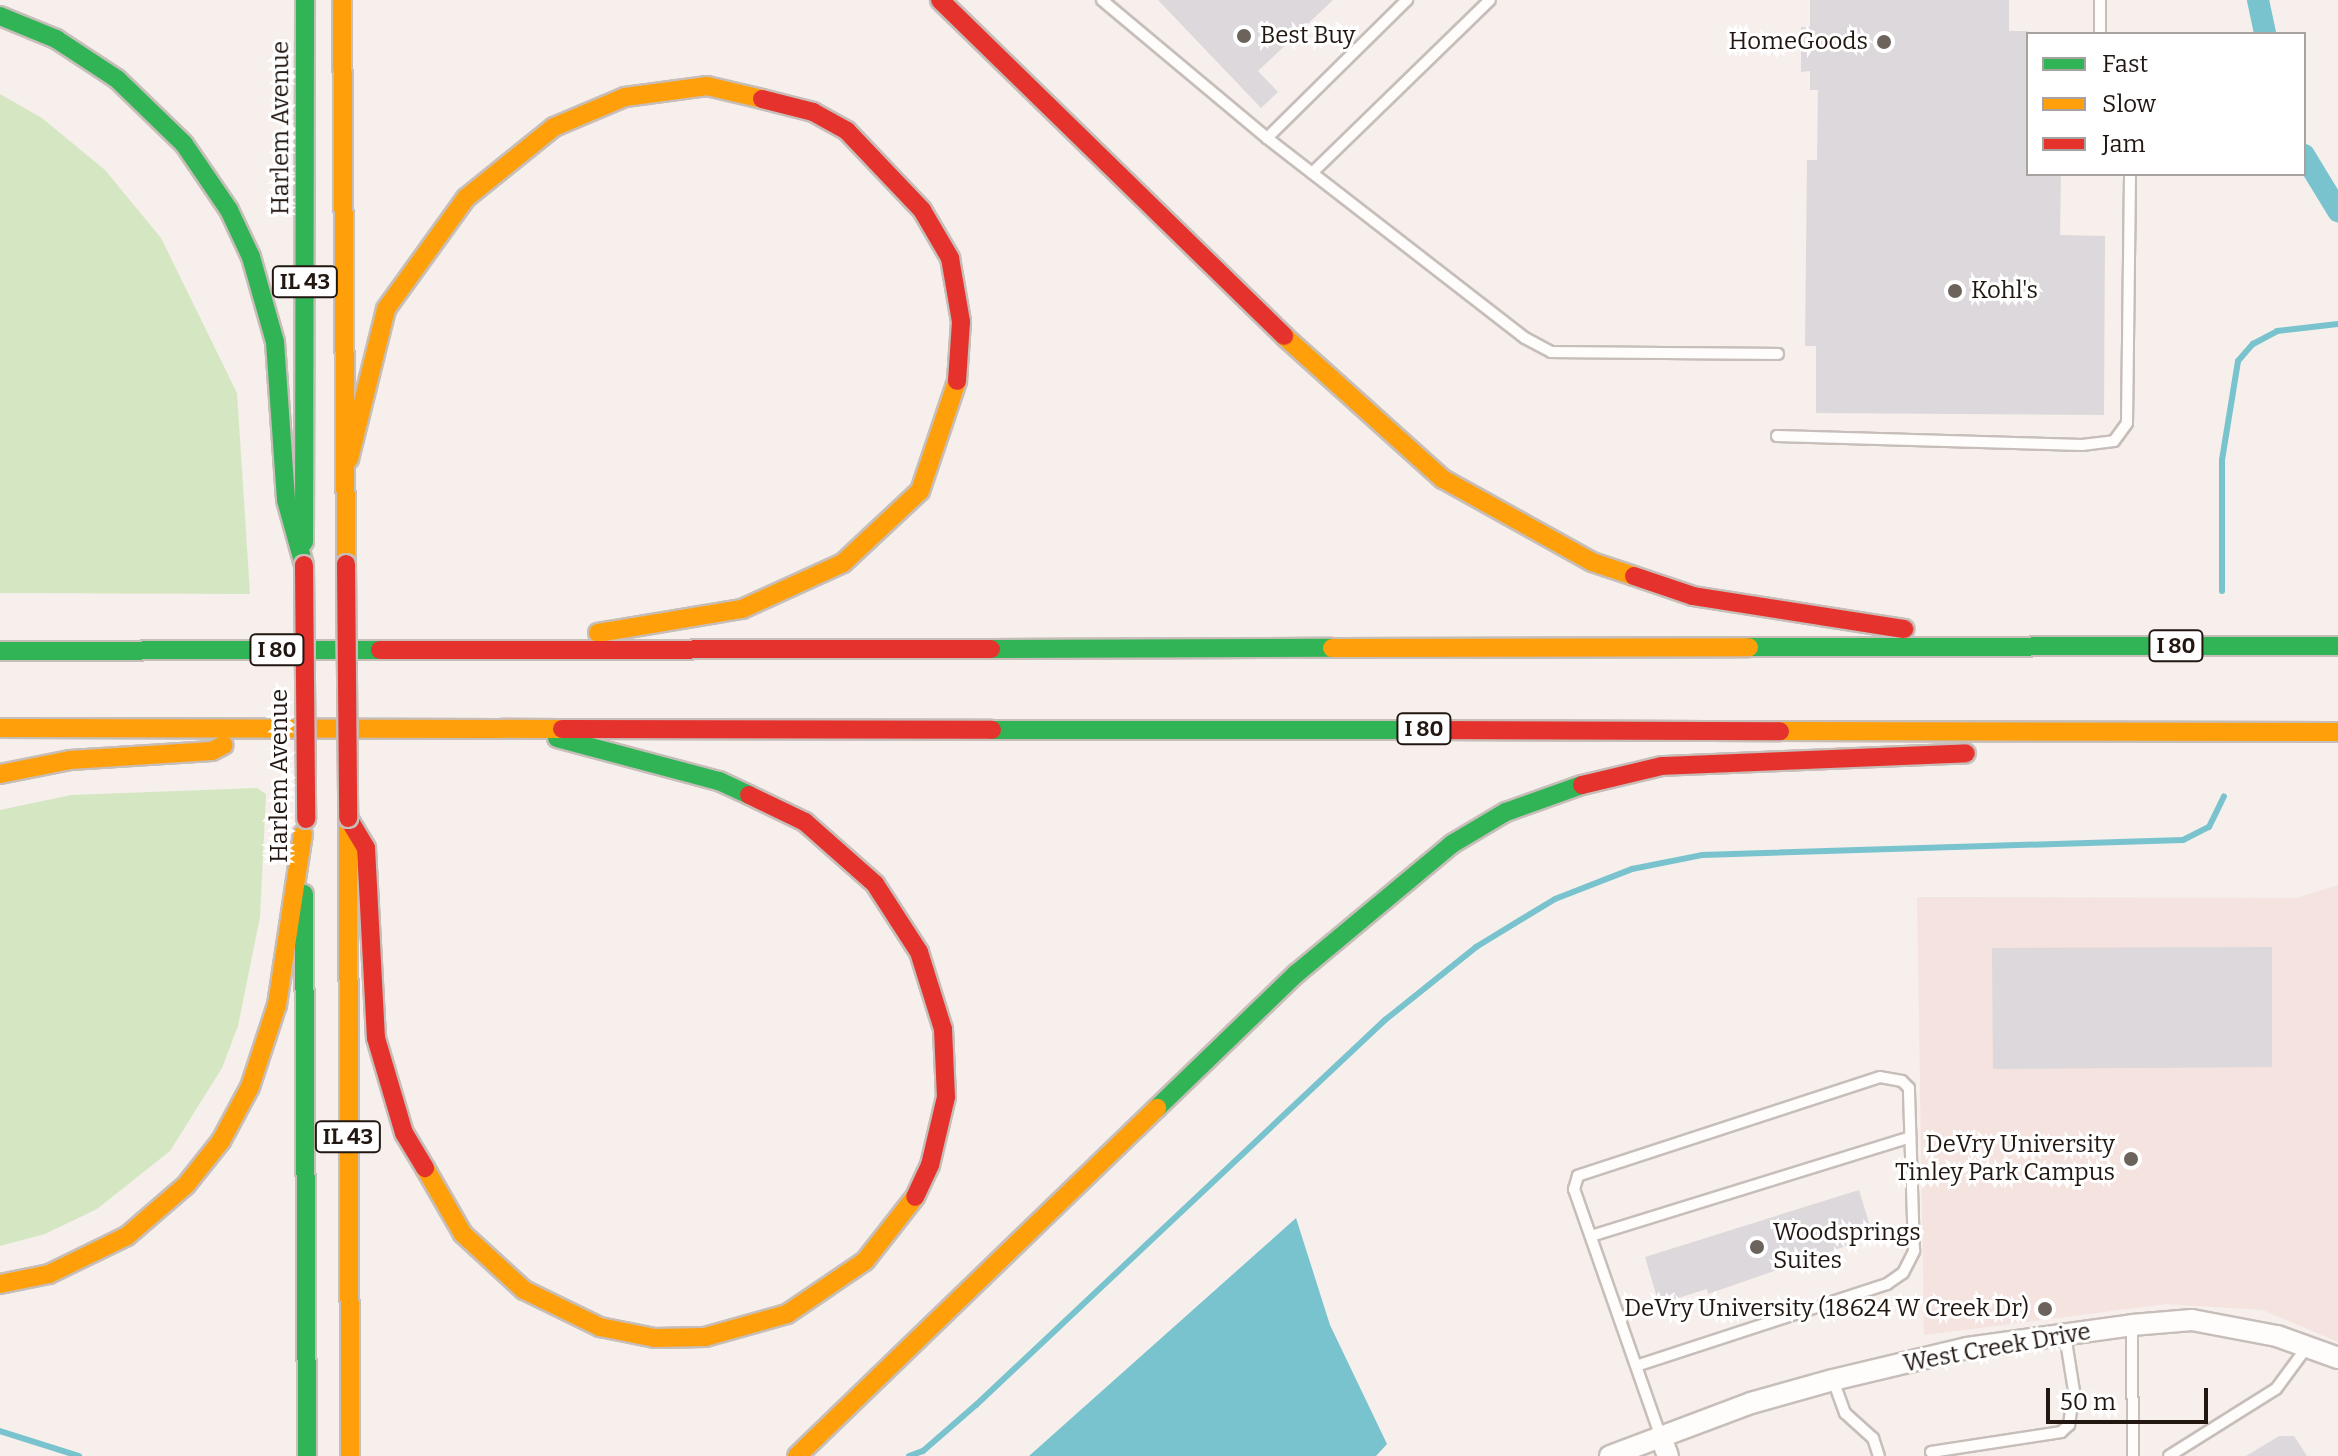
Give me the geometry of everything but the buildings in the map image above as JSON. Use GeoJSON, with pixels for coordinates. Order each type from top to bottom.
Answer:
{"type":"FeatureCollection","features":[{"type":"Feature","properties":{"kind":"main road","name":"Harlem Avenue"},"geometry":{"type":"LineString","coordinates":[[305,0],[307,1456]]}},
{"type":"Feature","properties":{"kind":"main road","name":"IL 43"},"geometry":{"type":"LineString","coordinates":[[342,0],[349,459],[346,564],[350,1456]]}},
{"type":"Feature","properties":{"kind":"main road"},"geometry":{"type":"LineString","coordinates":[[940,0],[1268,322],[1443,479],[1487,508],[1592,562],[1693,596],[2015,646]]}},
{"type":"Feature","properties":{"kind":"main road"},"geometry":{"type":"LineString","coordinates":[[0,16],[56,39],[117,79],[184,144],[229,210],[251,257],[275,342],[286,500],[304,565]]}},
{"type":"Feature","properties":{"kind":"main road"},"geometry":{"type":"LineString","coordinates":[[349,459],[386,309],[466,198],[554,127],[625,97],[707,86],[753,94],[813,112],[847,131],[922,210],[950,258],[961,322],[957,385],[920,491],[843,563],[742,609],[502,650]]}},
{"type":"Feature","properties":{"kind":"main road"},"geometry":{"type":"LineString","coordinates":[[0,640],[51,651]]}},
{"type":"Feature","properties":{"kind":"main road","name":"I 80"},"geometry":{"type":"LineString","coordinates":[[0,651],[2338,646]]}},
{"type":"Feature","properties":{"kind":"main road"},"geometry":{"type":"LineString","coordinates":[[348,818],[366,848],[376,1038],[387,1082],[419,1161],[443,1205],[479,1252],[551,1307],[633,1335],[675,1338],[729,1332],[817,1298],[865,1261],[889,1234],[915,1197],[934,1150],[946,1097],[946,1060],[932,987],[910,934],[875,884],[835,844],[777,806],[719,781],[510,725]]}},
{"type":"Feature","properties":{"kind":"main road","name":"I 80"},"geometry":{"type":"LineString","coordinates":[[0,728],[254,730],[510,725],[2338,734]]}},
{"type":"Feature","properties":{"kind":"main road"},"geometry":{"type":"LineString","coordinates":[[0,774],[70,760],[212,751],[254,730]]}},
{"type":"Feature","properties":{"kind":"main road"},"geometry":{"type":"LineString","coordinates":[[797,1456],[1296,974],[1406,879],[1506,812],[1553,792],[1662,766],[2338,734]]}},
{"type":"Feature","properties":{"kind":"main road"},"geometry":{"type":"LineString","coordinates":[[0,1284],[49,1274],[127,1236],[186,1185],[221,1141],[255,1075],[277,1005],[304,826]]}},
{"type":"Feature","properties":{"kind":"street","name":"West Creek Drive"},"geometry":{"type":"LineString","coordinates":[[1610,1456],[1664,1447],[1833,1380],[1967,1348],[2132,1325],[2192,1320],[2307,1347],[2338,1358]]}},
{"type":"Feature","properties":{"kind":"lane"},"geometry":{"type":"LineString","coordinates":[[1102,0],[1267,138],[1525,338],[1551,352],[1778,354]]}},
{"type":"Feature","properties":{"kind":"lane"},"geometry":{"type":"LineString","coordinates":[[1267,138],[1407,0]]}},
{"type":"Feature","properties":{"kind":"lane"},"geometry":{"type":"LineString","coordinates":[[1312,173],[1490,0]]}},
{"type":"Feature","properties":{"kind":"lane"},"geometry":{"type":"LineString","coordinates":[[2100,0],[2100,32]]}},
{"type":"Feature","properties":{"kind":"lane"},"geometry":{"type":"LineString","coordinates":[[1777,436],[2082,445],[2114,441],[2127,423],[2130,176]]}},
{"type":"Feature","properties":{"kind":"lane"},"geometry":{"type":"LineString","coordinates":[[1639,1365],[1887,1284],[1903,1273],[1914,1251],[1909,1088],[1880,1077],[1578,1176],[1574,1189],[1639,1365],[1664,1447]]}},
{"type":"Feature","properties":{"kind":"lane"},"geometry":{"type":"LineString","coordinates":[[1591,1236],[1910,1137]]}},
{"type":"Feature","properties":{"kind":"lane"},"geometry":{"type":"LineString","coordinates":[[2132,1325],[2133,1456]]}},
{"type":"Feature","properties":{"kind":"lane"},"geometry":{"type":"LineString","coordinates":[[1931,1452],[2061,1432],[2069,1425],[2074,1391],[2065,1335]]}},
{"type":"Feature","properties":{"kind":"lane"},"geometry":{"type":"LineString","coordinates":[[2169,1456],[2276,1389],[2307,1347]]}},
{"type":"Feature","properties":{"kind":"lane"},"geometry":{"type":"LineString","coordinates":[[1833,1380],[1845,1413],[1873,1438],[1879,1456]]}},
{"type":"Feature","properties":{"kind":"shaded area","name":"DeVry University Tinley Park Campus"},"geometry":{"type":"Polygon","coordinates":[[[2338,885],[2338,1342],[2263,1310],[2166,1304],[1924,1335],[1917,897],[2296,898],[2338,885]]]}},
{"type":"Feature","properties":{"kind":"green space"},"geometry":{"type":"Polygon","coordinates":[[[0,94],[42,118],[105,170],[161,238],[237,393],[250,594],[0,593],[0,94]]]}},
{"type":"Feature","properties":{"kind":"green space"},"geometry":{"type":"Polygon","coordinates":[[[257,788],[266,794],[260,917],[238,1026],[222,1068],[170,1151],[97,1209],[45,1234],[0,1246],[0,810],[71,795],[257,788]]]}},
{"type":"Feature","properties":{"kind":"water"},"geometry":{"type":"Polygon","coordinates":[[[1296,1218],[1330,1325],[1387,1444],[1376,1456],[1029,1456],[1296,1218]]]}},
{"type":"Feature","properties":{"kind":"waterway"},"geometry":{"type":"LineString","coordinates":[[2258,0],[2265,32]]}},
{"type":"Feature","properties":{"kind":"waterway"},"geometry":{"type":"LineString","coordinates":[[2306,158],[2338,211]]}},
{"type":"Feature","properties":{"kind":"waterway"},"geometry":{"type":"LineString","coordinates":[[2222,591],[2222,460],[2238,361],[2253,344],[2277,331],[2338,324]]}},
{"type":"Feature","properties":{"kind":"waterway"},"geometry":{"type":"LineString","coordinates":[[909,1456],[923,1451],[976,1405],[1385,1020],[1476,947],[1555,899],[1632,869],[1702,855],[2183,840],[2209,827],[2224,796]]}},
{"type":"Feature","properties":{"kind":"waterway"},"geometry":{"type":"LineString","coordinates":[[0,1431],[79,1456]]}},
{"type":"Feature","properties":{"kind":"traffic: fast"},"geometry":{"type":"LineString","coordinates":[[304,542],[305,0]]}},
{"type":"Feature","properties":{"kind":"traffic: fast"},"geometry":{"type":"LineString","coordinates":[[0,16],[56,39],[117,79],[184,144],[229,210],[251,257],[275,342],[286,500],[304,565]]}},
{"type":"Feature","properties":{"kind":"traffic: fast"},"geometry":{"type":"LineString","coordinates":[[1749,647],[2338,646]]}},
{"type":"Feature","properties":{"kind":"traffic: fast"},"geometry":{"type":"LineString","coordinates":[[991,649],[1332,648]]}},
{"type":"Feature","properties":{"kind":"traffic: fast"},"geometry":{"type":"LineString","coordinates":[[0,651],[380,650]]}},
{"type":"Feature","properties":{"kind":"traffic: fast"},"geometry":{"type":"LineString","coordinates":[[992,730],[1418,730]]}},
{"type":"Feature","properties":{"kind":"traffic: fast"},"geometry":{"type":"LineString","coordinates":[[557,738],[719,781],[749,795]]}},
{"type":"Feature","properties":{"kind":"traffic: fast"},"geometry":{"type":"LineString","coordinates":[[1157,1108],[1296,974],[1452,844],[1506,812],[1582,785]]}},
{"type":"Feature","properties":{"kind":"traffic: fast"},"geometry":{"type":"LineString","coordinates":[[304,894],[307,1456]]}},
{"type":"Feature","properties":{"kind":"traffic: slow"},"geometry":{"type":"LineString","coordinates":[[342,0],[346,564]]}},
{"type":"Feature","properties":{"kind":"traffic: slow"},"geometry":{"type":"LineString","coordinates":[[349,459],[386,309],[466,198],[554,127],[625,97],[707,86],[762,99]]}},
{"type":"Feature","properties":{"kind":"traffic: slow"},"geometry":{"type":"LineString","coordinates":[[1284,336],[1443,479],[1592,562],[1634,576]]}},
{"type":"Feature","properties":{"kind":"traffic: slow"},"geometry":{"type":"LineString","coordinates":[[598,633],[742,609],[843,563],[920,491],[957,381]]}},
{"type":"Feature","properties":{"kind":"traffic: slow"},"geometry":{"type":"LineString","coordinates":[[1332,648],[1749,647]]}},
{"type":"Feature","properties":{"kind":"traffic: slow"},"geometry":{"type":"LineString","coordinates":[[0,728],[562,729]]}},
{"type":"Feature","properties":{"kind":"traffic: slow"},"geometry":{"type":"LineString","coordinates":[[1780,731],[2338,732]]}},
{"type":"Feature","properties":{"kind":"traffic: slow"},"geometry":{"type":"LineString","coordinates":[[0,774],[70,760],[212,751],[224,745]]}},
{"type":"Feature","properties":{"kind":"traffic: slow"},"geometry":{"type":"LineString","coordinates":[[348,818],[350,1456]]}},
{"type":"Feature","properties":{"kind":"traffic: slow"},"geometry":{"type":"LineString","coordinates":[[0,1284],[49,1274],[127,1236],[186,1185],[221,1141],[250,1087],[277,1005],[303,834]]}},
{"type":"Feature","properties":{"kind":"traffic: slow"},"geometry":{"type":"LineString","coordinates":[[797,1456],[1157,1108]]}},
{"type":"Feature","properties":{"kind":"traffic: slow"},"geometry":{"type":"LineString","coordinates":[[425,1168],[463,1234],[524,1290],[600,1327],[655,1338],[705,1337],[787,1314],[865,1261],[915,1197]]}},
{"type":"Feature","properties":{"kind":"traffic: jam"},"geometry":{"type":"LineString","coordinates":[[940,0],[1284,336]]}},
{"type":"Feature","properties":{"kind":"traffic: jam"},"geometry":{"type":"LineString","coordinates":[[762,99],[813,112],[847,131],[922,210],[950,258],[961,322],[957,381]]}},
{"type":"Feature","properties":{"kind":"traffic: jam"},"geometry":{"type":"LineString","coordinates":[[346,564],[348,818]]}},
{"type":"Feature","properties":{"kind":"traffic: jam"},"geometry":{"type":"LineString","coordinates":[[304,565],[306,819]]}},
{"type":"Feature","properties":{"kind":"traffic: jam"},"geometry":{"type":"LineString","coordinates":[[1634,576],[1693,596],[1904,629]]}},
{"type":"Feature","properties":{"kind":"traffic: jam"},"geometry":{"type":"LineString","coordinates":[[380,650],[991,649]]}},
{"type":"Feature","properties":{"kind":"traffic: jam"},"geometry":{"type":"LineString","coordinates":[[562,729],[992,730]]}},
{"type":"Feature","properties":{"kind":"traffic: jam"},"geometry":{"type":"LineString","coordinates":[[1418,730],[1780,731]]}},
{"type":"Feature","properties":{"kind":"traffic: jam"},"geometry":{"type":"LineString","coordinates":[[1582,785],[1662,766],[1966,753]]}},
{"type":"Feature","properties":{"kind":"traffic: jam"},"geometry":{"type":"LineString","coordinates":[[749,795],[805,822],[875,884],[919,952],[943,1029],[946,1097],[930,1165],[915,1197]]}},
{"type":"Feature","properties":{"kind":"traffic: jam"},"geometry":{"type":"LineString","coordinates":[[348,818],[366,848],[376,1038],[404,1133],[425,1168]]}},
{"type":"Feature","properties":{"kind":"place","name":"Best Buy"},"geometry":{"type":"Point","coordinates":[1244,36]}},
{"type":"Feature","properties":{"kind":"place","name":"HomeGoods"},"geometry":{"type":"Point","coordinates":[1884,42]}},
{"type":"Feature","properties":{"kind":"place","name":"Kohl's"},"geometry":{"type":"Point","coordinates":[1955,291]}},
{"type":"Feature","properties":{"kind":"place","name":"DeVry University Tinley Park Campus"},"geometry":{"type":"Point","coordinates":[2131,1159]}},
{"type":"Feature","properties":{"kind":"place","name":"Woodsprings Suites"},"geometry":{"type":"Point","coordinates":[1757,1247]}},
{"type":"Feature","properties":{"kind":"place","name":"DeVry University (18624 W Creek Dr)"},"geometry":{"type":"Point","coordinates":[2045,1309]}}]}
